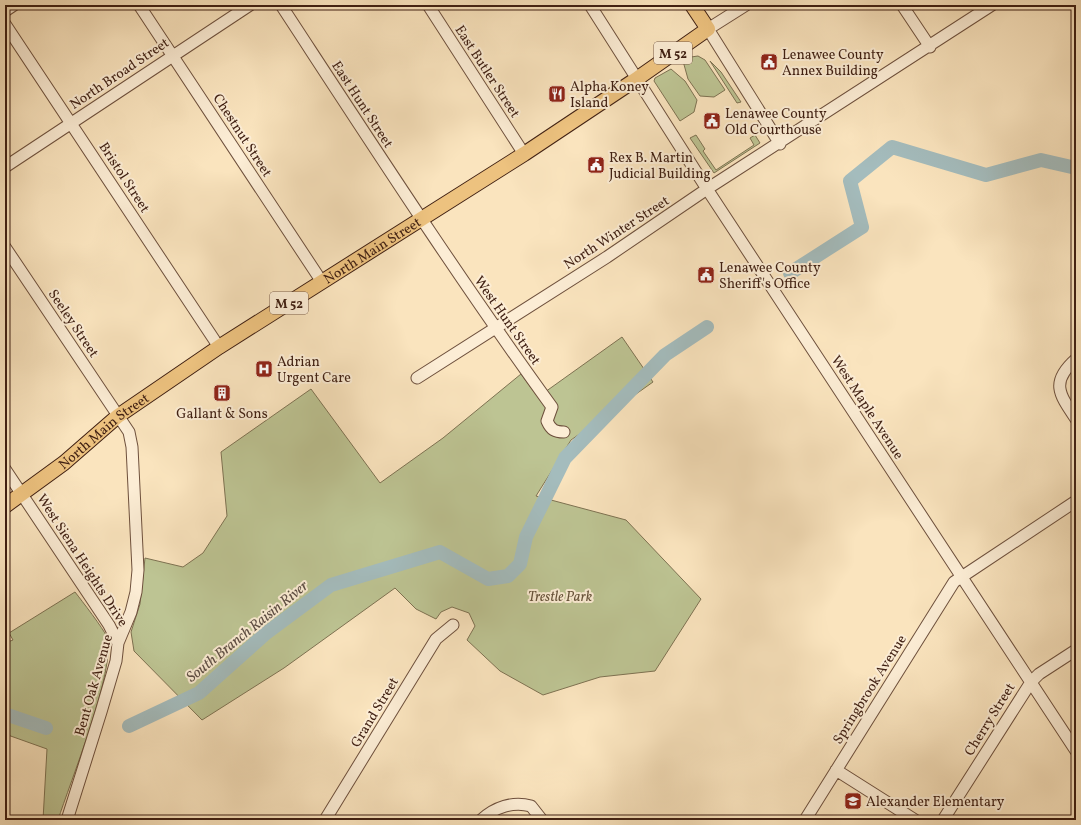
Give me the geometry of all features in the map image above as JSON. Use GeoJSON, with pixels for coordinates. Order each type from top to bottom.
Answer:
{"type":"FeatureCollection","features":[{"type":"Feature","properties":{"kind":"main road"},"geometry":{"type":"LineString","coordinates":[[692,5],[708,29]]}},
{"type":"Feature","properties":{"kind":"main road","name":"North Main Street"},"geometry":{"type":"LineString","coordinates":[[5,506],[64,463],[118,416],[219,347],[524,154],[708,29]]}},
{"type":"Feature","properties":{"kind":"street"},"geometry":{"type":"LineString","coordinates":[[5,11],[14,5]]}},
{"type":"Feature","properties":{"kind":"street","name":"Chestnut Street"},"geometry":{"type":"LineString","coordinates":[[139,5],[322,282]]}},
{"type":"Feature","properties":{"kind":"street","name":"North Broad Street"},"geometry":{"type":"LineString","coordinates":[[5,167],[250,5]]}},
{"type":"Feature","properties":{"kind":"street","name":"East Hunt Street"},"geometry":{"type":"LineString","coordinates":[[281,5],[420,219]]}},
{"type":"Feature","properties":{"kind":"street","name":"East Butler Street"},"geometry":{"type":"LineString","coordinates":[[428,5],[524,154]]}},
{"type":"Feature","properties":{"kind":"street","name":"West Maple Avenue"},"geometry":{"type":"LineString","coordinates":[[590,5],[638,78],[707,189],[847,404],[1076,751]]}},
{"type":"Feature","properties":{"kind":"street","name":"North Main Street"},"geometry":{"type":"LineString","coordinates":[[708,29],[746,5]]}},
{"type":"Feature","properties":{"kind":"street"},"geometry":{"type":"LineString","coordinates":[[902,5],[930,47]]}},
{"type":"Feature","properties":{"kind":"street","name":"North Winter Street"},"geometry":{"type":"LineString","coordinates":[[417,378],[607,257],[707,189],[780,144],[992,5]]}},
{"type":"Feature","properties":{"kind":"street","name":"Bristol Street"},"geometry":{"type":"LineString","coordinates":[[5,24],[219,347]]}},
{"type":"Feature","properties":{"kind":"street"},"geometry":{"type":"LineString","coordinates":[[708,29],[780,144]]}},
{"type":"Feature","properties":{"kind":"street","name":"West Hunt Street"},"geometry":{"type":"LineString","coordinates":[[420,219],[495,329],[552,407],[547,421],[550,428],[556,432],[564,432]]}},
{"type":"Feature","properties":{"kind":"street","name":"Seeley Street"},"geometry":{"type":"LineString","coordinates":[[5,247],[118,416]]}},
{"type":"Feature","properties":{"kind":"street"},"geometry":{"type":"LineString","coordinates":[[1076,359],[1067,367],[1061,377],[1059,386],[1060,394],[1076,419]]}},
{"type":"Feature","properties":{"kind":"street","name":"Bent Oak Avenue"},"geometry":{"type":"LineString","coordinates":[[67,820],[116,661],[118,643],[132,612],[136,592],[138,570],[132,447],[129,432],[118,416]]}},
{"type":"Feature","properties":{"kind":"street","name":"West Siena Heights Drive"},"geometry":{"type":"LineString","coordinates":[[5,469],[109,625],[118,643]]}},
{"type":"Feature","properties":{"kind":"street","name":"Springbrook Avenue"},"geometry":{"type":"LineString","coordinates":[[806,820],[954,582],[1076,501]]}},
{"type":"Feature","properties":{"kind":"street","name":"Grand Street"},"geometry":{"type":"LineString","coordinates":[[326,820],[436,639],[453,625]]}},
{"type":"Feature","properties":{"kind":"street","name":"Cherry Street"},"geometry":{"type":"LineString","coordinates":[[943,820],[1031,682],[1039,674],[1076,650]]}},
{"type":"Feature","properties":{"kind":"street"},"geometry":{"type":"LineString","coordinates":[[836,770],[915,820]]}},
{"type":"Feature","properties":{"kind":"street"},"geometry":{"type":"LineString","coordinates":[[486,816],[513,803],[531,806],[542,820]]}},
{"type":"Feature","properties":{"kind":"green space"},"geometry":{"type":"Polygon","coordinates":[[[698,56],[705,60],[725,90],[714,97],[700,96],[688,79],[683,61],[691,57],[698,56]]]}},
{"type":"Feature","properties":{"kind":"green space"},"geometry":{"type":"Polygon","coordinates":[[[710,61],[721,72],[741,102],[737,103],[710,61]]]}},
{"type":"Feature","properties":{"kind":"green space"},"geometry":{"type":"Polygon","coordinates":[[[671,69],[685,81],[697,100],[694,112],[680,121],[654,81],[655,78],[671,69]]]}},
{"type":"Feature","properties":{"kind":"green space"},"geometry":{"type":"Polygon","coordinates":[[[696,135],[705,149],[703,151],[716,170],[754,145],[750,138],[755,135],[760,143],[714,173],[690,138],[696,135]]]}},
{"type":"Feature","properties":{"kind":"green space","name":"Trestle Park"},"geometry":{"type":"Polygon","coordinates":[[[622,337],[653,382],[571,440],[536,496],[626,520],[701,599],[655,671],[600,677],[543,695],[500,671],[467,640],[475,626],[469,613],[452,607],[441,612],[436,619],[416,609],[395,588],[284,668],[202,720],[134,651],[131,632],[140,604],[145,558],[183,567],[203,553],[227,516],[221,452],[311,389],[380,483],[443,438],[521,374],[538,397],[622,337]]]}},
{"type":"Feature","properties":{"kind":"green space"},"geometry":{"type":"Polygon","coordinates":[[[75,592],[105,633],[107,637],[108,652],[99,699],[58,820],[43,820],[47,749],[5,734],[5,643],[13,640],[9,633],[75,592]]]}},
{"type":"Feature","properties":{"kind":"waterway","name":"South Branch Raisin River"},"geometry":{"type":"LineString","coordinates":[[790,273],[862,227],[850,181],[892,147],[986,175],[1041,160],[1076,168]]}},
{"type":"Feature","properties":{"kind":"waterway","name":"South Branch Raisin River"},"geometry":{"type":"LineString","coordinates":[[129,726],[199,693],[265,634],[331,585],[440,552],[488,579],[508,576],[520,564],[526,537],[565,458],[665,355],[707,327]]}},
{"type":"Feature","properties":{"kind":"waterway","name":"South Branch Raisin River"},"geometry":{"type":"LineString","coordinates":[[5,714],[46,728]]}},
{"type":"Feature","properties":{"kind":"place","name":"Lenawee County Annex Building"},"geometry":{"type":"Point","coordinates":[769,62]}},
{"type":"Feature","properties":{"kind":"place","name":"Alpha Koney Island"},"geometry":{"type":"Point","coordinates":[557,94]}},
{"type":"Feature","properties":{"kind":"place","name":"Lenawee County Old Courthouse"},"geometry":{"type":"Point","coordinates":[712,121]}},
{"type":"Feature","properties":{"kind":"place","name":"Rex B. Martin Judicial Building"},"geometry":{"type":"Point","coordinates":[596,165]}},
{"type":"Feature","properties":{"kind":"place","name":"Lenawee County Sheriff's Office"},"geometry":{"type":"Point","coordinates":[706,275]}},
{"type":"Feature","properties":{"kind":"place","name":"Adrian Urgent Care"},"geometry":{"type":"Point","coordinates":[264,369]}},
{"type":"Feature","properties":{"kind":"place","name":"Gallant & Sons"},"geometry":{"type":"Point","coordinates":[222,393]}},
{"type":"Feature","properties":{"kind":"place","name":"Alexander Elementary"},"geometry":{"type":"Point","coordinates":[853,801]}}]}
